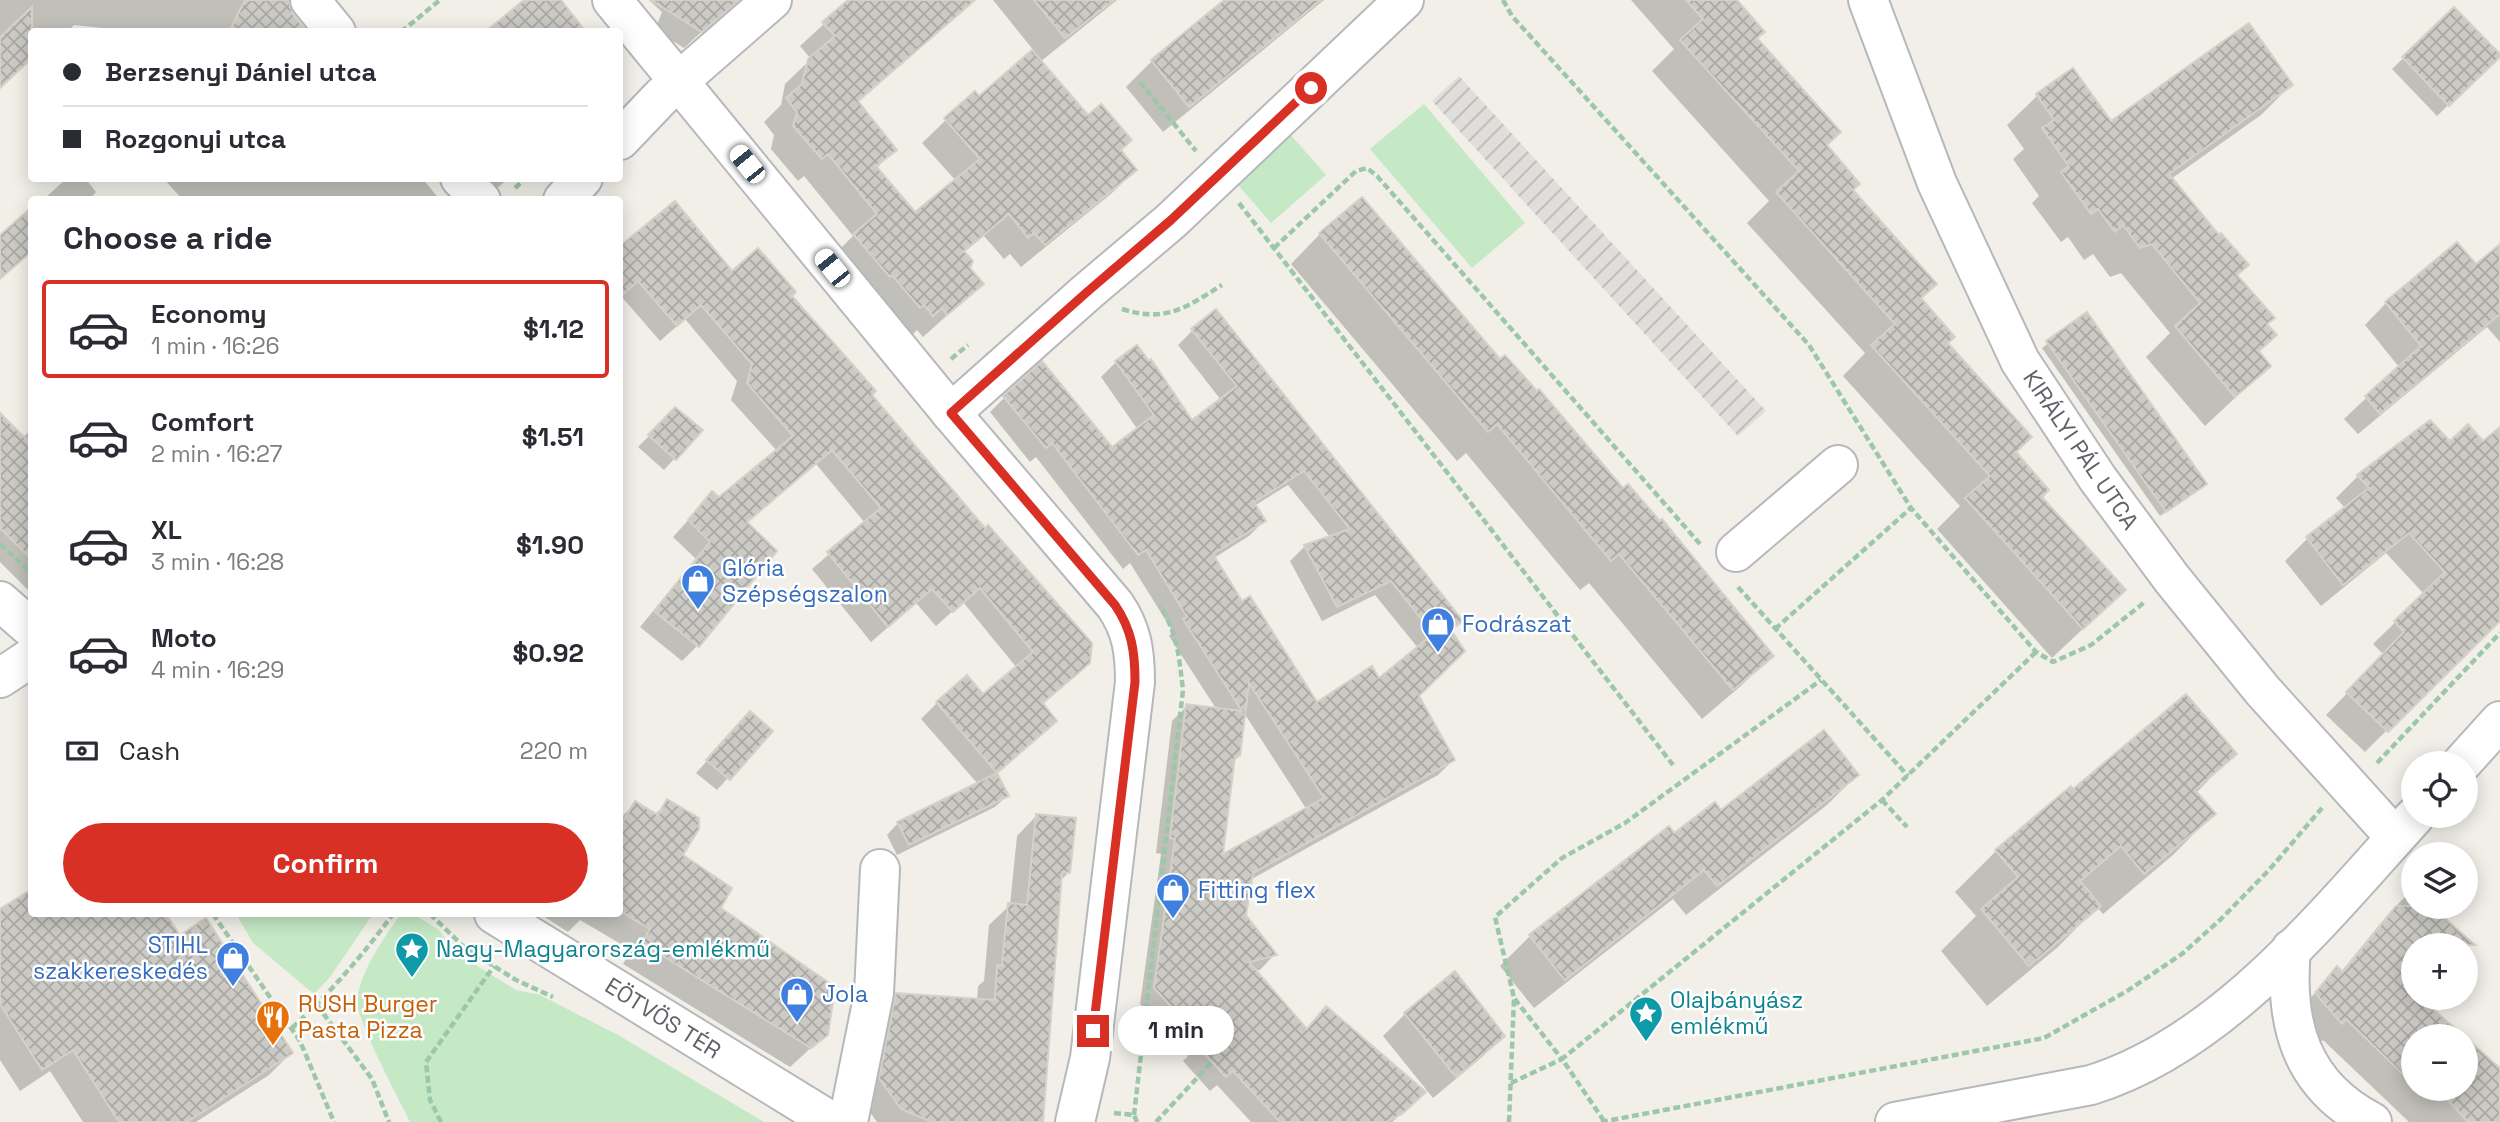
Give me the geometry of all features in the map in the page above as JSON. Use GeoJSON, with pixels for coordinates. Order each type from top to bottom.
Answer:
{"type":"FeatureCollection","features":[{"type":"Feature","properties":{"kind":"street"},"geometry":{"type":"LineString","coordinates":[[310,0],[333,28]]}},
{"type":"Feature","properties":{"kind":"street"},"geometry":{"type":"LineString","coordinates":[[612,0],[951,413],[1126,621],[1135,656],[1135,682],[1090,1058],[1075,1122]]}},
{"type":"Feature","properties":{"kind":"street"},"geometry":{"type":"LineString","coordinates":[[623,137],[679,80],[772,0]]}},
{"type":"Feature","properties":{"kind":"street"},"geometry":{"type":"LineString","coordinates":[[951,413],[1171,220],[1404,0]]}},
{"type":"Feature","properties":{"kind":"street","name":"KIRÁLYI PÁL UTCA"},"geometry":{"type":"LineString","coordinates":[[1868,0],[1937,183],[2020,361],[2098,479],[2172,579],[2263,691],[2348,785],[2401,823]]}},
{"type":"Feature","properties":{"kind":"street"},"geometry":{"type":"LineString","coordinates":[[464,182],[477,196]]}},
{"type":"Feature","properties":{"kind":"street"},"geometry":{"type":"LineString","coordinates":[[567,196],[579,182]]}},
{"type":"Feature","properties":{"kind":"street"},"geometry":{"type":"LineString","coordinates":[[1733,565],[1838,465]]}},
{"type":"Feature","properties":{"kind":"street"},"geometry":{"type":"LineString","coordinates":[[0,601],[28,626]]}},
{"type":"Feature","properties":{"kind":"street"},"geometry":{"type":"LineString","coordinates":[[0,678],[28,660]]}},
{"type":"Feature","properties":{"kind":"street"},"geometry":{"type":"LineString","coordinates":[[2473,751],[2500,721]]}},
{"type":"Feature","properties":{"kind":"street"},"geometry":{"type":"LineString","coordinates":[[1895,1122],[2091,1085],[2146,1064],[2211,1021],[2291,949],[2403,828]]}},
{"type":"Feature","properties":{"kind":"street"},"geometry":{"type":"LineString","coordinates":[[848,1122],[874,993],[880,869]]}},
{"type":"Feature","properties":{"kind":"street","name":"EÖTVÖS TÉR"},"geometry":{"type":"LineString","coordinates":[[499,917],[832,1122]]}},
{"type":"Feature","properties":{"kind":"street"},"geometry":{"type":"LineString","coordinates":[[2291,949],[2288,982],[2291,1014],[2307,1063],[2319,1082],[2335,1098],[2372,1122]]}},
{"type":"Feature","properties":{"kind":"street"},"geometry":{"type":"LineString","coordinates":[[1090,1058],[1102,1122]]}},
{"type":"Feature","properties":{"kind":"path"},"geometry":{"type":"LineString","coordinates":[[406,28],[440,0]]}},
{"type":"Feature","properties":{"kind":"path"},"geometry":{"type":"LineString","coordinates":[[1503,0],[1512,16],[1809,345],[1912,508],[2036,652],[2053,662],[2091,645],[2154,594]]}},
{"type":"Feature","properties":{"kind":"path"},"geometry":{"type":"LineString","coordinates":[[1140,82],[1274,248],[1673,765]]}},
{"type":"Feature","properties":{"kind":"path"},"geometry":{"type":"LineString","coordinates":[[1274,248],[1356,171],[1367,168],[1377,176],[1680,520]]}},
{"type":"Feature","properties":{"kind":"path"},"geometry":{"type":"LineString","coordinates":[[1087,292],[1123,309],[1143,315],[1163,315],[1182,310],[1222,285]]}},
{"type":"Feature","properties":{"kind":"path"},"geometry":{"type":"LineString","coordinates":[[1775,629],[1912,508]]}},
{"type":"Feature","properties":{"kind":"path"},"geometry":{"type":"LineString","coordinates":[[0,544],[28,570]]}},
{"type":"Feature","properties":{"kind":"path"},"geometry":{"type":"LineString","coordinates":[[1733,565],[1775,629],[1908,776]]}},
{"type":"Feature","properties":{"kind":"path"},"geometry":{"type":"LineString","coordinates":[[1514,998],[1562,1059],[1603,1122],[2044,1038],[2127,991],[2182,954],[2269,870],[2328,802],[2373,766],[2500,633]]}},
{"type":"Feature","properties":{"kind":"path"},"geometry":{"type":"LineString","coordinates":[[1511,1083],[1562,1059],[1882,800],[2036,652]]}},
{"type":"Feature","properties":{"kind":"path"},"geometry":{"type":"LineString","coordinates":[[1508,1122],[1514,998],[1495,917],[1562,858],[1625,823],[1821,680]]}},
{"type":"Feature","properties":{"kind":"path"},"geometry":{"type":"LineString","coordinates":[[1882,800],[1907,827]]}},
{"type":"Feature","properties":{"kind":"path"},"geometry":{"type":"LineString","coordinates":[[215,917],[300,1041],[334,1122]]}},
{"type":"Feature","properties":{"kind":"path"},"geometry":{"type":"LineString","coordinates":[[292,1028],[317,1005],[367,949],[391,917]]}},
{"type":"Feature","properties":{"kind":"path"},"geometry":{"type":"LineString","coordinates":[[441,1122],[430,1100],[426,1062],[494,966]]}},
{"type":"Feature","properties":{"kind":"path"},"geometry":{"type":"LineString","coordinates":[[317,1005],[372,1079],[389,1122]]}},
{"type":"Feature","properties":{"kind":"path"},"geometry":{"type":"LineString","coordinates":[[1156,1122],[1212,1062]]}},
{"type":"Feature","properties":{"kind":"shaded area"},"geometry":{"type":"Polygon","coordinates":[[[1459,76],[1766,411],[1738,436],[1432,101],[1459,76]]]}},
{"type":"Feature","properties":{"kind":"green space"},"geometry":{"type":"Polygon","coordinates":[[[1424,104],[1525,223],[1472,268],[1370,149],[1424,104]]]}},
{"type":"Feature","properties":{"kind":"green space"},"geometry":{"type":"Polygon","coordinates":[[[1281,124],[1326,175],[1271,223],[1226,171],[1281,124]]]}},
{"type":"Feature","properties":{"kind":"green space"},"geometry":{"type":"Polygon","coordinates":[[[238,917],[371,917],[330,977],[314,994],[253,943],[238,917]]]}},
{"type":"Feature","properties":{"kind":"green space"},"geometry":{"type":"Polygon","coordinates":[[[399,917],[418,917],[439,930],[456,953],[516,990],[540,995],[618,1035],[764,1122],[410,1122],[370,1040],[358,1008],[360,987],[381,943],[399,917]]]}},
{"type":"Feature","properties":{"kind":"building"},"geometry":{"type":"Polygon","coordinates":[[[245,0],[288,0],[293,14],[304,28],[231,28],[245,0]]]}},
{"type":"Feature","properties":{"kind":"building"},"geometry":{"type":"Polygon","coordinates":[[[524,0],[561,0],[583,28],[490,28],[524,0]]]}},
{"type":"Feature","properties":{"kind":"building"},"geometry":{"type":"Polygon","coordinates":[[[651,0],[739,0],[702,32],[651,0]]]}},
{"type":"Feature","properties":{"kind":"building"},"geometry":{"type":"Polygon","coordinates":[[[848,0],[975,0],[858,101],[897,150],[876,166],[915,212],[980,159],[944,118],[975,91],[979,96],[1032,50],[1088,115],[1101,104],[1132,140],[1121,150],[1137,170],[1045,245],[1034,233],[1028,238],[1009,214],[964,251],[973,261],[970,268],[984,284],[947,315],[942,308],[933,316],[924,305],[920,308],[853,234],[877,214],[828,154],[822,159],[793,126],[797,112],[786,98],[802,84],[808,59],[835,36],[822,22],[848,0]]]}},
{"type":"Feature","properties":{"kind":"building"},"geometry":{"type":"Polygon","coordinates":[[[1034,0],[1114,0],[1065,38],[1034,0]]]}},
{"type":"Feature","properties":{"kind":"building"},"geometry":{"type":"Polygon","coordinates":[[[1224,0],[1321,0],[1189,107],[1151,60],[1224,0]]]}},
{"type":"Feature","properties":{"kind":"building"},"geometry":{"type":"Polygon","coordinates":[[[1686,0],[1737,0],[1765,32],[1757,38],[1841,132],[1827,145],[1860,184],[1853,190],[1937,284],[1921,298],[1955,337],[1948,343],[2032,437],[2016,452],[2049,490],[2042,497],[2126,590],[2083,629],[1965,498],[1990,476],[1871,345],[1895,324],[1776,192],[1799,171],[1680,40],[1703,19],[1686,0]]]}},
{"type":"Feature","properties":{"kind":"building"},"geometry":{"type":"Polygon","coordinates":[[[32,7],[32,28],[28,28],[28,62],[0,88],[0,37],[32,7]]]}},
{"type":"Feature","properties":{"kind":"building"},"geometry":{"type":"Polygon","coordinates":[[[2454,7],[2500,57],[2449,106],[2402,57],[2454,7]]]}},
{"type":"Feature","properties":{"kind":"building"},"geometry":{"type":"Polygon","coordinates":[[[2249,23],[2293,85],[2169,174],[2219,235],[2221,233],[2249,265],[2237,275],[2275,318],[2267,324],[2277,335],[2259,351],[2271,366],[2235,397],[2175,326],[2200,303],[2152,244],[2140,248],[2123,225],[2115,232],[2098,209],[2091,214],[2061,172],[2069,166],[2042,128],[2054,120],[2036,94],[2073,68],[2111,121],[2249,23]]]}},
{"type":"Feature","properties":{"kind":"building"},"geometry":{"type":"Polygon","coordinates":[[[1362,197],[1500,359],[1505,355],[1537,391],[1539,389],[1623,488],[1628,484],[1660,521],[1662,519],[1774,656],[1733,690],[1619,554],[1611,561],[1497,424],[1488,432],[1319,233],[1362,197]]]}},
{"type":"Feature","properties":{"kind":"building"},"geometry":{"type":"Polygon","coordinates":[[[675,201],[732,271],[758,248],[796,292],[792,296],[876,391],[872,395],[985,528],[988,525],[1092,643],[1090,663],[1043,703],[1057,721],[997,773],[936,702],[967,675],[983,694],[1033,652],[980,588],[953,612],[932,589],[888,627],[827,552],[881,508],[832,450],[747,522],[777,551],[699,647],[654,611],[710,542],[688,520],[712,491],[719,497],[793,436],[747,383],[752,364],[701,305],[677,326],[638,281],[623,294],[623,244],[675,201]]]}},
{"type":"Feature","properties":{"kind":"building"},"geometry":{"type":"Polygon","coordinates":[[[28,210],[28,254],[0,279],[0,235],[28,210]]]}},
{"type":"Feature","properties":{"kind":"building"},"geometry":{"type":"Polygon","coordinates":[[[2457,242],[2476,264],[2500,244],[2500,314],[2380,414],[2365,396],[2421,346],[2385,302],[2457,242]]]}},
{"type":"Feature","properties":{"kind":"building"},"geometry":{"type":"Polygon","coordinates":[[[1216,309],[1463,621],[1451,630],[1465,651],[1419,696],[1455,760],[1253,873],[1246,915],[1277,955],[1249,962],[1307,1029],[1326,1006],[1426,1092],[1402,1114],[1386,1122],[1280,1122],[1233,1071],[1226,1077],[1196,1045],[1202,1040],[1154,988],[1175,839],[1170,838],[1186,704],[1242,711],[1183,619],[1187,617],[1146,550],[1138,555],[1052,443],[1046,448],[1003,396],[1042,361],[1112,447],[1154,415],[1115,361],[1137,345],[1149,361],[1151,359],[1192,420],[1237,386],[1191,329],[1216,309]],[[1304,471],[1254,502],[1266,521],[1213,554],[1242,601],[1250,596],[1317,702],[1372,666],[1379,678],[1433,634],[1391,581],[1337,607],[1304,545],[1350,529],[1304,471]],[[1249,683],[1240,756],[1235,756],[1223,854],[1324,798],[1249,683]]]}},
{"type":"Feature","properties":{"kind":"building"},"geometry":{"type":"Polygon","coordinates":[[[2087,312],[2207,484],[2166,512],[2046,341],[2087,312]]]}},
{"type":"Feature","properties":{"kind":"building"},"geometry":{"type":"Polygon","coordinates":[[[675,407],[703,430],[676,460],[648,435],[675,407]]]}},
{"type":"Feature","properties":{"kind":"building"},"geometry":{"type":"Polygon","coordinates":[[[0,413],[28,441],[28,556],[0,528],[0,413]]]}},
{"type":"Feature","properties":{"kind":"building"},"geometry":{"type":"Polygon","coordinates":[[[2430,420],[2450,441],[2468,424],[2483,441],[2500,427],[2500,621],[2388,732],[2346,692],[2404,632],[2394,621],[2445,572],[2409,533],[2343,585],[2306,537],[2369,488],[2357,475],[2430,420]]]}},
{"type":"Feature","properties":{"kind":"building"},"geometry":{"type":"Polygon","coordinates":[[[2186,694],[2237,754],[2195,790],[2216,814],[2144,874],[2121,846],[2080,881],[2101,906],[2029,966],[1981,909],[2018,877],[1995,850],[2186,694]]]}},
{"type":"Feature","properties":{"kind":"building"},"geometry":{"type":"Polygon","coordinates":[[[750,711],[773,731],[730,780],[706,760],[750,711]]]}},
{"type":"Feature","properties":{"kind":"building"},"geometry":{"type":"Polygon","coordinates":[[[1824,730],[1859,775],[1717,886],[1704,870],[1565,980],[1529,935],[1669,826],[1674,833],[1715,802],[1721,810],[1824,730]]]}},
{"type":"Feature","properties":{"kind":"building"},"geometry":{"type":"Polygon","coordinates":[[[997,773],[1009,796],[909,845],[897,822],[997,773]]]}},
{"type":"Feature","properties":{"kind":"building"},"geometry":{"type":"Polygon","coordinates":[[[667,799],[699,818],[699,829],[683,855],[732,888],[721,908],[835,987],[828,1035],[811,1048],[642,943],[650,929],[623,913],[623,822],[635,801],[658,815],[667,799]]]}},
{"type":"Feature","properties":{"kind":"building"},"geometry":{"type":"Polygon","coordinates":[[[1036,814],[1076,818],[1070,873],[1062,872],[1043,1122],[932,1122],[901,1109],[879,1078],[896,993],[995,1000],[997,965],[1002,965],[1008,903],[1027,905],[1036,814]]]}},
{"type":"Feature","properties":{"kind":"building"},"geometry":{"type":"Polygon","coordinates":[[[28,892],[28,917],[168,917],[180,935],[206,918],[293,1053],[187,1122],[119,1122],[73,1050],[42,1070],[0,1004],[0,909],[28,892]]]}},
{"type":"Feature","properties":{"kind":"building"},"geometry":{"type":"Polygon","coordinates":[[[2396,906],[2401,906],[2401,919],[2446,919],[2461,933],[2401,933],[2401,1010],[2434,1010],[2450,1024],[2401,1024],[2401,1072],[2346,1019],[2342,1024],[2315,993],[2337,966],[2343,972],[2396,906]]]}},
{"type":"Feature","properties":{"kind":"building"},"geometry":{"type":"Polygon","coordinates":[[[1455,971],[1505,1036],[1456,1077],[1404,1013],[1455,971]]]}},
{"type":"Feature","properties":{"kind":"building"},"geometry":{"type":"Polygon","coordinates":[[[2478,1049],[2500,1068],[2500,1122],[2468,1122],[2449,1101],[2478,1101],[2478,1049]]]}},
{"type":"Feature","properties":{"kind":"place","name":"Glória Szépségszalon"},"geometry":{"type":"Point","coordinates":[698,611]}},
{"type":"Feature","properties":{"kind":"place","name":"Fodrászat"},"geometry":{"type":"Point","coordinates":[1438,654]}},
{"type":"Feature","properties":{"kind":"place","name":"Fitting flex"},"geometry":{"type":"Point","coordinates":[1173,920]}},
{"type":"Feature","properties":{"kind":"place","name":"Nagy-Magyarország-emlékmű"},"geometry":{"type":"Point","coordinates":[412,979]}},
{"type":"Feature","properties":{"kind":"place","name":"STIHL szakkereskedés"},"geometry":{"type":"Point","coordinates":[233,988]}},
{"type":"Feature","properties":{"kind":"place","name":"Jola"},"geometry":{"type":"Point","coordinates":[797,1024]}},
{"type":"Feature","properties":{"kind":"place","name":"Olajbányász emlékmű"},"geometry":{"type":"Point","coordinates":[1646,1043]}},
{"type":"Feature","properties":{"kind":"place","name":"RUSH Burger Pasta Pizza"},"geometry":{"type":"Point","coordinates":[273,1047]}},
{"type":"Feature","properties":{"kind":"route"},"geometry":{"type":"LineString","coordinates":[[1093,1031],[1135,682],[1132,636],[1115,605],[951,413],[1171,220],[1311,88]]}}]}
